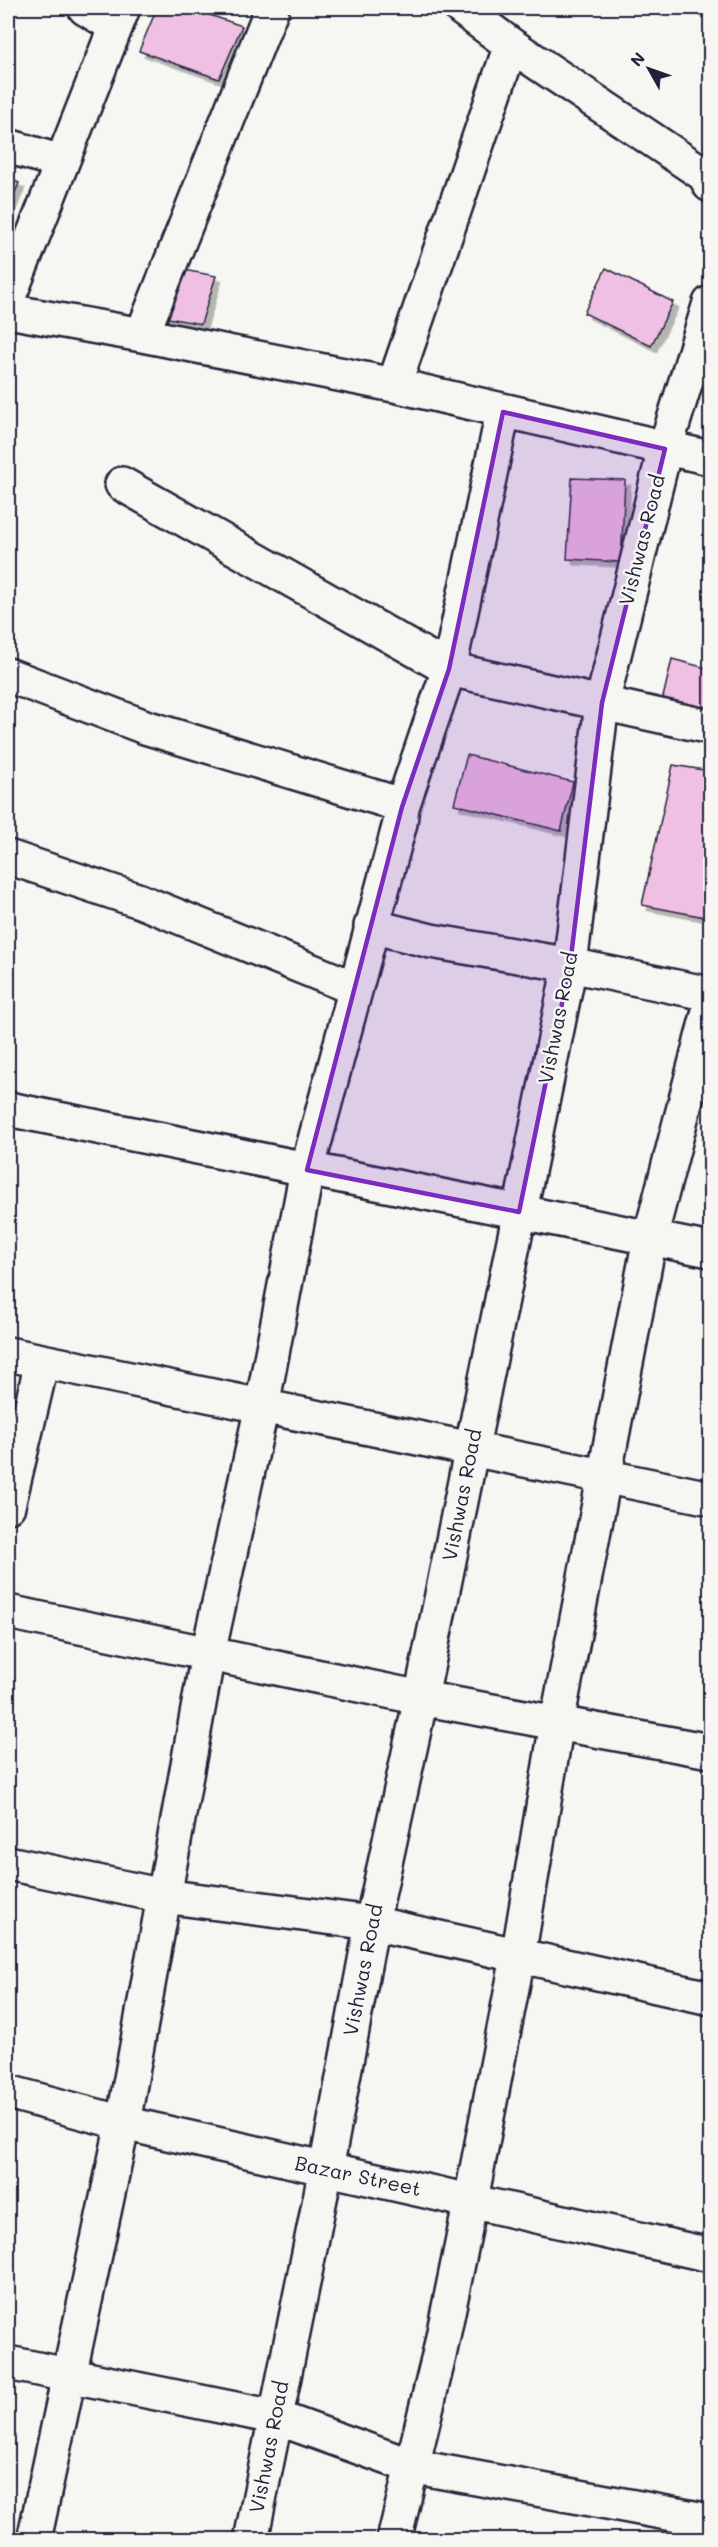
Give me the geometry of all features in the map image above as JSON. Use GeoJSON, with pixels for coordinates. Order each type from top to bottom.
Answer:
{"type":"FeatureCollection","features":[{"type":"Feature","properties":{"kind":"street"},"geometry":{"type":"LineString","coordinates":[[8,299],[119,17],[85,8]]}},
{"type":"Feature","properties":{"kind":"street"},"geometry":{"type":"LineString","coordinates":[[142,335],[272,8]]}},
{"type":"Feature","properties":{"kind":"street"},"geometry":{"type":"LineString","coordinates":[[461,8],[511,45],[705,175],[711,185]]}},
{"type":"Feature","properties":{"kind":"street"},"geometry":{"type":"LineString","coordinates":[[394,386],[511,45]]}},
{"type":"Feature","properties":{"kind":"street"},"geometry":{"type":"LineString","coordinates":[[8,146],[61,162]]}},
{"type":"Feature","properties":{"kind":"street","name":"Vishwas Road"},"geometry":{"type":"LineString","coordinates":[[250,2540],[326,2169],[372,1923],[421,1698],[570,965],[602,703],[665,449],[711,303]]}},
{"type":"Feature","properties":{"kind":"street"},"geometry":{"type":"LineString","coordinates":[[8,311],[142,335],[394,386],[711,458]]}},
{"type":"Feature","properties":{"kind":"street"},"geometry":{"type":"LineString","coordinates":[[34,2540],[123,2123],[208,1654],[261,1406],[307,1170],[400,823],[402,807],[449,669],[503,412]]}},
{"type":"Feature","properties":{"kind":"street"},"geometry":{"type":"LineString","coordinates":[[122,484],[449,669],[711,728]]}},
{"type":"Feature","properties":{"kind":"street"},"geometry":{"type":"LineString","coordinates":[[8,675],[145,727],[402,807]]}},
{"type":"Feature","properties":{"kind":"street"},"geometry":{"type":"LineString","coordinates":[[8,857],[140,901],[354,988]]}},
{"type":"Feature","properties":{"kind":"street"},"geometry":{"type":"LineString","coordinates":[[371,926],[431,941],[570,965],[711,994]]}},
{"type":"Feature","properties":{"kind":"street"},"geometry":{"type":"LineString","coordinates":[[394,2540],[439,2356],[471,2200],[518,1957],[557,1723],[650,1238],[711,1007]]}},
{"type":"Feature","properties":{"kind":"street"},"geometry":{"type":"LineString","coordinates":[[8,1109],[711,1250]]}},
{"type":"Feature","properties":{"kind":"street"},"geometry":{"type":"LineString","coordinates":[[8,1354],[711,1498]]}},
{"type":"Feature","properties":{"kind":"street"},"geometry":{"type":"LineString","coordinates":[[8,1506],[42,1362]]}},
{"type":"Feature","properties":{"kind":"street"},"geometry":{"type":"LineString","coordinates":[[8,1612],[421,1698],[711,1751]]}},
{"type":"Feature","properties":{"kind":"street"},"geometry":{"type":"LineString","coordinates":[[8,1863],[163,1896],[372,1923],[711,1998]]}},
{"type":"Feature","properties":{"kind":"street","name":"Bazar Street"},"geometry":{"type":"LineString","coordinates":[[8,2092],[123,2123],[711,2254]]}},
{"type":"Feature","properties":{"kind":"street"},"geometry":{"type":"LineString","coordinates":[[8,2363],[275,2417],[411,2466],[711,2521]]}},
{"type":"Feature","properties":{"kind":"highlighted area"},"geometry":{"type":"Polygon","coordinates":[[[503,412],[665,449],[602,703],[570,965],[519,1212],[307,1170],[402,807],[449,669],[503,412]]]}},
{"type":"Feature","properties":{"kind":"building"},"geometry":{"type":"Polygon","coordinates":[[[157,8],[189,8],[242,26],[219,79],[139,51],[157,8]]]}},
{"type":"Feature","properties":{"kind":"building"},"geometry":{"type":"Polygon","coordinates":[[[8,178],[19,183],[8,210],[8,178]]]}},
{"type":"Feature","properties":{"kind":"building"},"geometry":{"type":"Polygon","coordinates":[[[173,268],[216,276],[201,324],[157,316],[173,268]]]}},
{"type":"Feature","properties":{"kind":"building"},"geometry":{"type":"Polygon","coordinates":[[[606,268],[673,302],[651,346],[584,313],[606,268]]]}},
{"type":"Feature","properties":{"kind":"building"},"geometry":{"type":"Polygon","coordinates":[[[572,478],[625,480],[621,562],[567,559],[572,478]]]}},
{"type":"Feature","properties":{"kind":"building"},"geometry":{"type":"Polygon","coordinates":[[[672,659],[710,669],[710,718],[661,706],[672,659]]]}},
{"type":"Feature","properties":{"kind":"building"},"geometry":{"type":"Polygon","coordinates":[[[467,755],[573,782],[561,831],[454,804],[467,755]]]}},
{"type":"Feature","properties":{"kind":"building"},"geometry":{"type":"Polygon","coordinates":[[[673,765],[710,771],[710,918],[642,905],[673,765]]]}}]}
